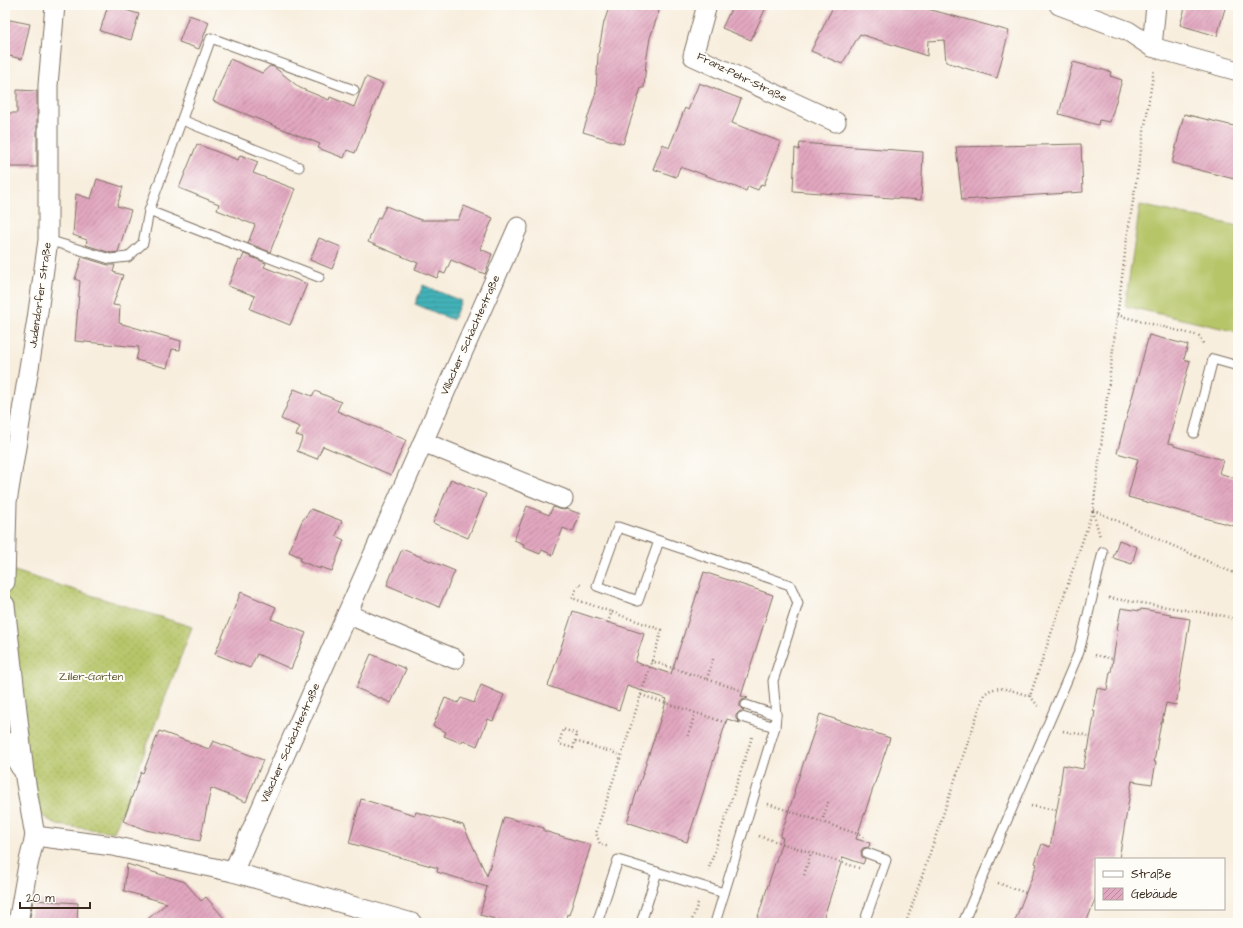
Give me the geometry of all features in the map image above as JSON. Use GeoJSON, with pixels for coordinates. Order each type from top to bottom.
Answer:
{"type":"FeatureCollection","features":[{"type":"Feature","properties":{"kind":"street","name":"Judendorfer Straße"},"geometry":{"type":"LineString","coordinates":[[5,582],[7,502],[37,319],[48,240],[48,85],[55,5]]}},
{"type":"Feature","properties":{"kind":"street","name":"Franz-Pehr-Straße"},"geometry":{"type":"LineString","coordinates":[[706,5],[693,56],[836,122]]}},
{"type":"Feature","properties":{"kind":"street"},"geometry":{"type":"LineString","coordinates":[[1059,5],[1128,31],[1153,56],[1238,71]]}},
{"type":"Feature","properties":{"kind":"street"},"geometry":{"type":"LineString","coordinates":[[1153,56],[1156,5]]}},
{"type":"Feature","properties":{"kind":"street","name":"Villacher Schächtestraße"},"geometry":{"type":"LineString","coordinates":[[233,872],[518,227]]}},
{"type":"Feature","properties":{"kind":"street"},"geometry":{"type":"LineString","coordinates":[[423,442],[563,499]]}},
{"type":"Feature","properties":{"kind":"street"},"geometry":{"type":"LineString","coordinates":[[5,605],[24,772],[35,836],[28,865],[18,923]]}},
{"type":"Feature","properties":{"kind":"street"},"geometry":{"type":"LineString","coordinates":[[347,614],[456,659]]}},
{"type":"Feature","properties":{"kind":"street"},"geometry":{"type":"LineString","coordinates":[[5,742],[24,772]]}},
{"type":"Feature","properties":{"kind":"street"},"geometry":{"type":"LineString","coordinates":[[35,836],[113,846],[233,872],[412,923]]}},
{"type":"Feature","properties":{"kind":"lane"},"geometry":{"type":"LineString","coordinates":[[48,240],[110,259],[128,257],[143,243],[149,211],[211,38],[354,90]]}},
{"type":"Feature","properties":{"kind":"lane"},"geometry":{"type":"LineString","coordinates":[[182,120],[299,167]]}},
{"type":"Feature","properties":{"kind":"lane"},"geometry":{"type":"LineString","coordinates":[[149,211],[319,277]]}},
{"type":"Feature","properties":{"kind":"lane"},"geometry":{"type":"LineString","coordinates":[[1194,434],[1213,359],[1238,366]]}},
{"type":"Feature","properties":{"kind":"lane"},"geometry":{"type":"LineString","coordinates":[[659,541],[638,601],[597,586],[618,527],[790,585],[798,603],[774,681],[776,715],[774,727],[715,923]]}},
{"type":"Feature","properties":{"kind":"lane"},"geometry":{"type":"LineString","coordinates":[[963,923],[1079,652],[1104,552]]}},
{"type":"Feature","properties":{"kind":"lane"},"geometry":{"type":"LineString","coordinates":[[746,705],[776,715]]}},
{"type":"Feature","properties":{"kind":"lane"},"geometry":{"type":"LineString","coordinates":[[742,717],[774,727]]}},
{"type":"Feature","properties":{"kind":"lane"},"geometry":{"type":"LineString","coordinates":[[864,923],[886,860],[867,853]]}},
{"type":"Feature","properties":{"kind":"lane"},"geometry":{"type":"LineString","coordinates":[[597,923],[618,860],[724,893]]}},
{"type":"Feature","properties":{"kind":"lane"},"geometry":{"type":"LineString","coordinates":[[641,923],[657,872]]}},
{"type":"Feature","properties":{"kind":"path"},"geometry":{"type":"LineString","coordinates":[[906,923],[984,695],[988,691],[998,688],[1030,696],[1093,510],[1126,245],[1153,56]]}},
{"type":"Feature","properties":{"kind":"path"},"geometry":{"type":"LineString","coordinates":[[1117,315],[1199,336],[1213,359]]}},
{"type":"Feature","properties":{"kind":"path"},"geometry":{"type":"LineString","coordinates":[[1093,510],[1104,552]]}},
{"type":"Feature","properties":{"kind":"path"},"geometry":{"type":"LineString","coordinates":[[1093,510],[1238,575]]}},
{"type":"Feature","properties":{"kind":"path"},"geometry":{"type":"LineString","coordinates":[[597,586],[578,585],[572,598],[662,630],[596,833],[600,844],[615,849]]}},
{"type":"Feature","properties":{"kind":"path"},"geometry":{"type":"LineString","coordinates":[[1093,595],[1225,616],[1238,620]]}},
{"type":"Feature","properties":{"kind":"path"},"geometry":{"type":"LineString","coordinates":[[707,679],[713,659]]}},
{"type":"Feature","properties":{"kind":"path"},"geometry":{"type":"LineString","coordinates":[[652,661],[775,702]]}},
{"type":"Feature","properties":{"kind":"path"},"geometry":{"type":"LineString","coordinates":[[640,695],[732,725]]}},
{"type":"Feature","properties":{"kind":"path"},"geometry":{"type":"LineString","coordinates":[[688,736],[695,713]]}},
{"type":"Feature","properties":{"kind":"path"},"geometry":{"type":"LineString","coordinates":[[1046,728],[1091,736]]}},
{"type":"Feature","properties":{"kind":"path"},"geometry":{"type":"LineString","coordinates":[[563,729],[577,734],[575,741],[573,748],[559,744],[563,729]]}},
{"type":"Feature","properties":{"kind":"path"},"geometry":{"type":"LineString","coordinates":[[691,923],[754,732]]}},
{"type":"Feature","properties":{"kind":"path"},"geometry":{"type":"LineString","coordinates":[[575,741],[621,755]]}},
{"type":"Feature","properties":{"kind":"path"},"geometry":{"type":"LineString","coordinates":[[753,799],[870,838]]}},
{"type":"Feature","properties":{"kind":"path"},"geometry":{"type":"LineString","coordinates":[[822,822],[828,802]]}},
{"type":"Feature","properties":{"kind":"path"},"geometry":{"type":"LineString","coordinates":[[1014,803],[1057,810]]}},
{"type":"Feature","properties":{"kind":"path"},"geometry":{"type":"LineString","coordinates":[[743,831],[880,876]]}},
{"type":"Feature","properties":{"kind":"path"},"geometry":{"type":"LineString","coordinates":[[804,875],[811,853]]}},
{"type":"Feature","properties":{"kind":"path"},"geometry":{"type":"LineString","coordinates":[[982,877],[1026,893]]}},
{"type":"Feature","properties":{"kind":"green space"},"geometry":{"type":"Polygon","coordinates":[[[1140,205],[1238,226],[1238,332],[1125,306],[1140,205]]]}},
{"type":"Feature","properties":{"kind":"green space","name":"Ziller-Garten"},"geometry":{"type":"Polygon","coordinates":[[[5,568],[192,627],[114,832],[57,825],[30,808],[5,605],[5,568]]]}},
{"type":"Feature","properties":{"kind":"water"},"geometry":{"type":"Polygon","coordinates":[[[423,285],[461,301],[453,320],[415,304],[423,285]]]}},
{"type":"Feature","properties":{"kind":"building"},"geometry":{"type":"Polygon","coordinates":[[[108,5],[139,14],[131,40],[100,31],[108,5]]]}},
{"type":"Feature","properties":{"kind":"building"},"geometry":{"type":"Polygon","coordinates":[[[610,5],[659,5],[657,10],[659,11],[650,38],[644,88],[641,88],[623,144],[583,132],[596,92],[598,55],[604,22],[610,5]]]}},
{"type":"Feature","properties":{"kind":"building"},"geometry":{"type":"Polygon","coordinates":[[[733,5],[767,5],[751,40],[722,28],[733,5]]]}},
{"type":"Feature","properties":{"kind":"building"},"geometry":{"type":"Polygon","coordinates":[[[834,5],[913,5],[1009,31],[997,78],[946,62],[944,40],[928,41],[927,56],[860,34],[842,64],[811,51],[834,5]]]}},
{"type":"Feature","properties":{"kind":"building"},"geometry":{"type":"Polygon","coordinates":[[[1186,5],[1226,5],[1217,36],[1180,25],[1186,5]]]}},
{"type":"Feature","properties":{"kind":"building"},"geometry":{"type":"Polygon","coordinates":[[[189,15],[209,22],[199,49],[179,42],[189,15]]]}},
{"type":"Feature","properties":{"kind":"building"},"geometry":{"type":"Polygon","coordinates":[[[5,19],[30,24],[22,59],[5,55],[5,19]]]}},
{"type":"Feature","properties":{"kind":"building"},"geometry":{"type":"Polygon","coordinates":[[[230,59],[262,73],[270,66],[274,67],[300,88],[329,100],[330,97],[354,107],[366,77],[383,84],[355,153],[347,150],[344,158],[318,148],[320,144],[213,101],[230,59]]]}},
{"type":"Feature","properties":{"kind":"building"},"geometry":{"type":"Polygon","coordinates":[[[1073,62],[1111,72],[1110,76],[1122,80],[1110,122],[1099,120],[1098,125],[1059,114],[1073,62]]]}},
{"type":"Feature","properties":{"kind":"building"},"geometry":{"type":"Polygon","coordinates":[[[699,83],[741,99],[732,123],[781,142],[764,185],[761,184],[758,190],[748,186],[746,191],[680,167],[676,177],[653,169],[663,144],[669,148],[685,108],[688,110],[699,83]]]}},
{"type":"Feature","properties":{"kind":"building"},"geometry":{"type":"Polygon","coordinates":[[[17,90],[37,91],[37,167],[7,167],[8,113],[17,113],[17,90]]]}},
{"type":"Feature","properties":{"kind":"building"},"geometry":{"type":"Polygon","coordinates":[[[1184,114],[1238,127],[1238,180],[1172,163],[1184,114]]]}},
{"type":"Feature","properties":{"kind":"building"},"geometry":{"type":"Polygon","coordinates":[[[800,143],[923,152],[921,200],[793,191],[795,148],[799,150],[800,143]]]}},
{"type":"Feature","properties":{"kind":"building"},"geometry":{"type":"Polygon","coordinates":[[[197,144],[238,160],[240,155],[258,162],[253,173],[295,189],[270,252],[248,243],[255,225],[217,210],[219,204],[179,188],[197,144]]]}},
{"type":"Feature","properties":{"kind":"building"},"geometry":{"type":"Polygon","coordinates":[[[1081,144],[1083,192],[962,200],[956,147],[1081,144]]]}},
{"type":"Feature","properties":{"kind":"building"},"geometry":{"type":"Polygon","coordinates":[[[97,179],[123,187],[117,206],[131,210],[118,252],[111,253],[86,245],[87,240],[73,235],[76,194],[91,199],[97,179]]]}},
{"type":"Feature","properties":{"kind":"building"},"geometry":{"type":"Polygon","coordinates":[[[386,206],[421,220],[458,220],[464,206],[493,218],[480,249],[492,254],[485,274],[451,260],[445,274],[440,272],[437,278],[415,269],[418,263],[368,242],[378,217],[380,218],[386,206]]]}},
{"type":"Feature","properties":{"kind":"building"},"geometry":{"type":"Polygon","coordinates":[[[319,238],[341,247],[332,269],[310,260],[319,238]]]}},
{"type":"Feature","properties":{"kind":"building"},"geometry":{"type":"Polygon","coordinates":[[[244,254],[266,263],[264,267],[307,284],[290,325],[250,309],[255,296],[228,286],[239,260],[241,261],[244,254]]]}},
{"type":"Feature","properties":{"kind":"building"},"geometry":{"type":"Polygon","coordinates":[[[82,257],[108,265],[115,265],[113,272],[123,275],[113,305],[120,306],[119,323],[181,341],[180,350],[172,349],[167,368],[136,360],[139,347],[75,341],[80,281],[75,279],[82,257]]]}},
{"type":"Feature","properties":{"kind":"building"},"geometry":{"type":"Polygon","coordinates":[[[1149,335],[1188,345],[1184,359],[1190,361],[1168,443],[1223,460],[1219,473],[1238,479],[1238,527],[1128,497],[1138,459],[1117,453],[1149,335]]]}},
{"type":"Feature","properties":{"kind":"building"},"geometry":{"type":"Polygon","coordinates":[[[294,389],[312,396],[315,391],[341,402],[337,411],[406,440],[391,475],[323,446],[317,459],[297,451],[303,437],[296,435],[300,427],[281,419],[294,389]]]}},
{"type":"Feature","properties":{"kind":"building"},"geometry":{"type":"Polygon","coordinates":[[[451,479],[486,494],[468,538],[433,523],[451,479]]]}},
{"type":"Feature","properties":{"kind":"building"},"geometry":{"type":"Polygon","coordinates":[[[527,506],[549,515],[553,507],[564,510],[567,509],[580,514],[573,532],[563,528],[553,555],[542,550],[540,554],[523,547],[524,544],[514,540],[527,506]]]}},
{"type":"Feature","properties":{"kind":"building"},"geometry":{"type":"Polygon","coordinates":[[[311,509],[342,521],[336,536],[344,540],[332,571],[320,567],[320,569],[300,561],[301,557],[289,552],[302,521],[311,509]]]}},
{"type":"Feature","properties":{"kind":"building"},"geometry":{"type":"Polygon","coordinates":[[[1119,540],[1137,547],[1132,564],[1113,558],[1119,540]]]}},
{"type":"Feature","properties":{"kind":"building"},"geometry":{"type":"Polygon","coordinates":[[[402,549],[455,571],[439,607],[387,585],[402,549]]]}},
{"type":"Feature","properties":{"kind":"building"},"geometry":{"type":"Polygon","coordinates":[[[704,572],[773,595],[741,696],[748,698],[742,700],[740,703],[740,707],[744,711],[740,711],[736,715],[736,719],[740,723],[727,719],[687,842],[627,822],[667,699],[627,686],[619,710],[548,686],[573,611],[644,634],[635,662],[671,674],[704,572]]]}},
{"type":"Feature","properties":{"kind":"building"},"geometry":{"type":"Polygon","coordinates":[[[241,592],[276,607],[271,619],[306,633],[291,669],[257,654],[250,668],[215,654],[241,592]]]}},
{"type":"Feature","properties":{"kind":"building"},"geometry":{"type":"Polygon","coordinates":[[[1121,608],[1140,611],[1141,609],[1190,619],[1176,705],[1166,703],[1154,762],[1156,762],[1152,784],[1132,781],[1119,858],[1095,858],[1095,900],[1086,923],[1014,923],[1037,864],[1035,863],[1042,844],[1050,847],[1061,787],[1063,765],[1083,769],[1087,750],[1088,751],[1095,711],[1093,710],[1097,688],[1107,690],[1121,608]]]}},
{"type":"Feature","properties":{"kind":"building"},"geometry":{"type":"Polygon","coordinates":[[[371,654],[406,669],[391,703],[356,688],[371,654]]]}},
{"type":"Feature","properties":{"kind":"building"},"geometry":{"type":"Polygon","coordinates":[[[481,685],[504,695],[493,721],[488,719],[477,746],[463,740],[461,743],[444,736],[446,732],[433,726],[445,698],[458,703],[461,698],[474,703],[481,685]]]}},
{"type":"Feature","properties":{"kind":"building"},"geometry":{"type":"Polygon","coordinates":[[[820,714],[890,738],[856,839],[870,843],[869,847],[863,848],[861,851],[862,857],[865,859],[863,864],[843,857],[822,923],[756,923],[783,838],[780,837],[795,792],[794,791],[820,714]]]}},
{"type":"Feature","properties":{"kind":"building"},"geometry":{"type":"Polygon","coordinates":[[[159,731],[209,749],[213,741],[263,760],[246,802],[211,788],[200,841],[146,830],[123,821],[141,772],[143,773],[159,731]]]}},
{"type":"Feature","properties":{"kind":"building"},"geometry":{"type":"Polygon","coordinates":[[[361,799],[415,815],[416,812],[463,825],[487,876],[504,817],[544,828],[544,831],[591,845],[569,915],[567,914],[565,923],[510,923],[480,915],[487,887],[437,872],[438,868],[349,843],[361,799]]]}},
{"type":"Feature","properties":{"kind":"building"},"geometry":{"type":"Polygon","coordinates":[[[127,864],[185,882],[201,901],[206,897],[228,923],[143,923],[167,903],[124,891],[127,864]]]}},
{"type":"Feature","properties":{"kind":"building"},"geometry":{"type":"Polygon","coordinates":[[[33,900],[78,903],[77,923],[29,923],[33,900]]]}}]}
